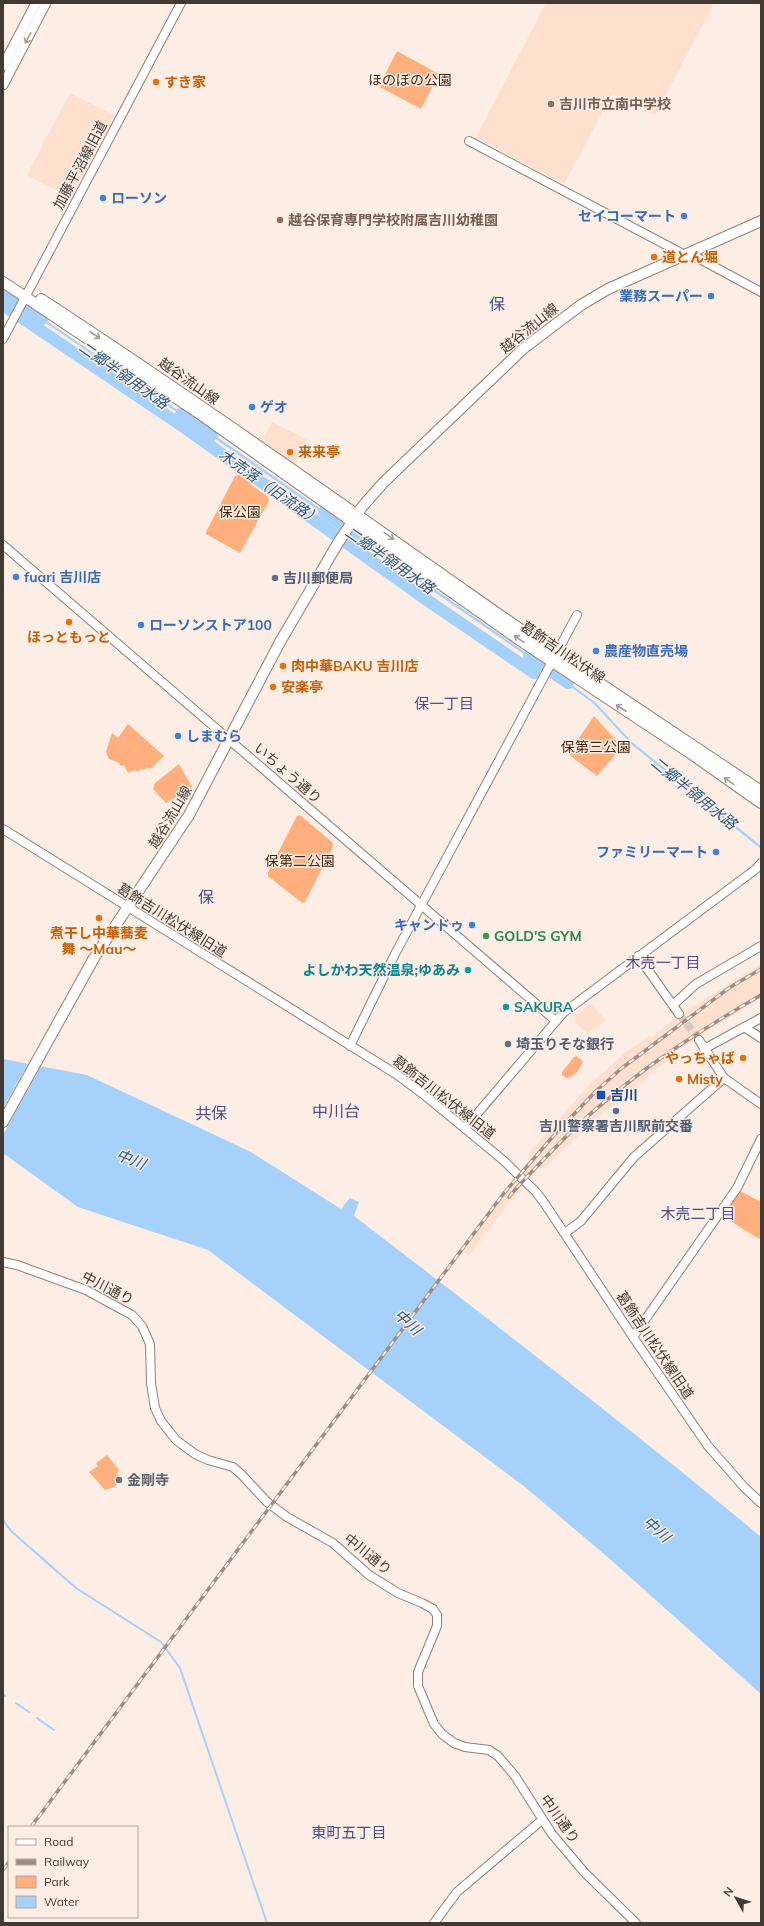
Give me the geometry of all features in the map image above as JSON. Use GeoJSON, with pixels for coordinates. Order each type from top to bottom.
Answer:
{"type":"FeatureCollection","features":[{"type":"Feature","properties":{"kind":"main road"},"geometry":{"type":"LineString","coordinates":[[3,66],[36,3]]}},
{"type":"Feature","properties":{"kind":"main road"},"geometry":{"type":"LineString","coordinates":[[3,85],[46,3]]}},
{"type":"Feature","properties":{"kind":"main road","name":"越谷流山線"},"geometry":{"type":"LineString","coordinates":[[3,1122],[94,958],[189,815],[280,642],[339,540],[373,493],[538,336],[594,296],[761,221]]}},
{"type":"Feature","properties":{"kind":"main road","name":"越谷流山線"},"geometry":{"type":"LineString","coordinates":[[3,274],[25,296]]}},
{"type":"Feature","properties":{"kind":"main road","name":"越谷流山線"},"geometry":{"type":"LineString","coordinates":[[3,282],[120,351],[353,521]]}},
{"type":"Feature","properties":{"kind":"main road","name":"葛飾吉川松伏線"},"geometry":{"type":"LineString","coordinates":[[353,521],[550,663],[690,753],[761,803]]}},
{"type":"Feature","properties":{"kind":"main road","name":"葛飾吉川松伏線"},"geometry":{"type":"LineString","coordinates":[[550,663],[761,791]]}},
{"type":"Feature","properties":{"kind":"street","name":"加藤平沼線旧道"},"geometry":{"type":"LineString","coordinates":[[3,339],[181,3]]}},
{"type":"Feature","properties":{"kind":"street"},"geometry":{"type":"LineString","coordinates":[[469,141],[685,255],[698,258],[761,292]]}},
{"type":"Feature","properties":{"kind":"street","name":"いちょう通り"},"geometry":{"type":"LineString","coordinates":[[3,546],[556,1020]]}},
{"type":"Feature","properties":{"kind":"street"},"geometry":{"type":"LineString","coordinates":[[350,1046],[376,990],[577,615]]}},
{"type":"Feature","properties":{"kind":"street","name":"葛飾吉川松伏線旧道"},"geometry":{"type":"LineString","coordinates":[[3,829],[413,1087],[465,1128],[502,1160],[536,1192],[708,1446],[744,1487],[761,1503]]}},
{"type":"Feature","properties":{"kind":"street"},"geometry":{"type":"LineString","coordinates":[[465,1128],[566,1010],[759,867]]}},
{"type":"Feature","properties":{"kind":"street"},"geometry":{"type":"LineString","coordinates":[[673,1005],[696,984],[761,946]]}},
{"type":"Feature","properties":{"kind":"street"},"geometry":{"type":"LineString","coordinates":[[638,956],[679,1014]]}},
{"type":"Feature","properties":{"kind":"street"},"geometry":{"type":"LineString","coordinates":[[704,1049],[761,1018]]}},
{"type":"Feature","properties":{"kind":"street"},"geometry":{"type":"LineString","coordinates":[[744,1027],[761,1038]]}},
{"type":"Feature","properties":{"kind":"street"},"geometry":{"type":"LineString","coordinates":[[699,1040],[724,1078],[761,1104]]}},
{"type":"Feature","properties":{"kind":"street"},"geometry":{"type":"LineString","coordinates":[[565,1233],[581,1221],[634,1157],[724,1078]]}},
{"type":"Feature","properties":{"kind":"street"},"geometry":{"type":"LineString","coordinates":[[633,1337],[737,1188],[761,1139]]}},
{"type":"Feature","properties":{"kind":"street","name":"中川通り"},"geometry":{"type":"LineString","coordinates":[[3,1262],[29,1269],[86,1290],[132,1315],[142,1326],[150,1344],[151,1383],[155,1408],[161,1421],[176,1440],[195,1454],[208,1460],[233,1467],[267,1502],[287,1518],[334,1543],[370,1575],[398,1593],[422,1602],[433,1609],[437,1615],[437,1626],[418,1672],[420,1692],[434,1724],[442,1734],[454,1743],[465,1747],[489,1750],[498,1756],[515,1776],[542,1820],[584,1872],[636,1923]]}},
{"type":"Feature","properties":{"kind":"street"},"geometry":{"type":"LineString","coordinates":[[434,1923],[457,1892],[542,1820]]}},
{"type":"Feature","properties":{"kind":"shaded area","name":"吉川市立南中学校"},"geometry":{"type":"Polygon","coordinates":[[[546,3],[708,3],[713,5],[655,115],[613,93],[564,184],[476,137],[546,3]]]}},
{"type":"Feature","properties":{"kind":"shaded area"},"geometry":{"type":"Polygon","coordinates":[[[70,93],[114,115],[70,197],[27,175],[70,93]]]}},
{"type":"Feature","properties":{"kind":"shaded area"},"geometry":{"type":"Polygon","coordinates":[[[272,422],[307,440],[295,464],[262,440],[272,422]]]}},
{"type":"Feature","properties":{"kind":"shaded area"},"geometry":{"type":"Polygon","coordinates":[[[761,964],[761,998],[669,1056],[670,1059],[649,1074],[647,1078],[622,1100],[604,1111],[544,1169],[540,1167],[508,1204],[469,1255],[461,1249],[531,1158],[528,1154],[590,1084],[627,1051],[649,1036],[651,1038],[676,1017],[761,964]]]}},
{"type":"Feature","properties":{"kind":"shaded area"},"geometry":{"type":"Polygon","coordinates":[[[591,1003],[606,1021],[587,1033],[575,1022],[576,1015],[591,1003]]]}},
{"type":"Feature","properties":{"kind":"green space","name":"ほのぼの公園"},"geometry":{"type":"Polygon","coordinates":[[[397,51],[439,74],[421,109],[380,87],[380,84],[397,51]]]}},
{"type":"Feature","properties":{"kind":"green space","name":"保公園"},"geometry":{"type":"Polygon","coordinates":[[[239,475],[268,497],[269,501],[240,553],[206,534],[235,476],[239,475]]]}},
{"type":"Feature","properties":{"kind":"green space","name":"保第三公園"},"geometry":{"type":"Polygon","coordinates":[[[594,716],[622,747],[597,776],[568,754],[594,716]]]}},
{"type":"Feature","properties":{"kind":"green space"},"geometry":{"type":"Polygon","coordinates":[[[128,724],[164,756],[150,769],[147,767],[138,772],[135,770],[128,773],[124,765],[121,766],[119,763],[109,759],[106,752],[112,733],[118,738],[128,724]]]}},
{"type":"Feature","properties":{"kind":"green space"},"geometry":{"type":"Polygon","coordinates":[[[179,764],[192,787],[166,803],[153,789],[155,783],[179,764]]]}},
{"type":"Feature","properties":{"kind":"green space","name":"保第二公園"},"geometry":{"type":"Polygon","coordinates":[[[300,815],[333,843],[333,847],[305,902],[302,903],[268,876],[268,872],[297,816],[300,815]]]}},
{"type":"Feature","properties":{"kind":"green space"},"geometry":{"type":"Polygon","coordinates":[[[577,1056],[583,1061],[581,1067],[572,1076],[566,1078],[562,1075],[562,1072],[574,1057],[577,1056]]]}},
{"type":"Feature","properties":{"kind":"green space"},"geometry":{"type":"Polygon","coordinates":[[[740,1191],[761,1202],[761,1236],[759,1239],[724,1217],[723,1214],[740,1191]]]}},
{"type":"Feature","properties":{"kind":"green space"},"geometry":{"type":"Polygon","coordinates":[[[107,1455],[119,1470],[117,1473],[122,1479],[114,1487],[105,1490],[89,1472],[98,1466],[96,1463],[107,1455]]]}},
{"type":"Feature","properties":{"kind":"water"},"geometry":{"type":"Polygon","coordinates":[[[29,309],[195,422],[194,424],[27,310],[29,309]]]}},
{"type":"Feature","properties":{"kind":"water"},"geometry":{"type":"Polygon","coordinates":[[[200,425],[338,521],[337,523],[198,427],[200,425]]]}},
{"type":"Feature","properties":{"kind":"water"},"geometry":{"type":"Polygon","coordinates":[[[353,532],[542,664],[541,666],[351,534],[353,532]]]}},
{"type":"Feature","properties":{"kind":"water"},"geometry":{"type":"Polygon","coordinates":[[[556,673],[596,703],[632,742],[761,846],[761,849],[631,744],[594,704],[555,675],[556,673]]]}},
{"type":"Feature","properties":{"kind":"water","name":"中川"},"geometry":{"type":"Polygon","coordinates":[[[3,1059],[87,1075],[251,1152],[341,1209],[350,1198],[359,1202],[354,1216],[610,1414],[761,1537],[761,1694],[611,1560],[525,1487],[208,1250],[78,1207],[3,1154],[3,1059]]]}},
{"type":"Feature","properties":{"kind":"pier"},"geometry":{"type":"Polygon","coordinates":[[[29,1062],[42,1064],[3,1135],[3,1108],[29,1062]]]}},
{"type":"Feature","properties":{"kind":"waterway","name":"二郷半領用水路"},"geometry":{"type":"LineString","coordinates":[[3,292],[42,319]]}},
{"type":"Feature","properties":{"kind":"waterway","name":"木売落（旧流路）"},"geometry":{"type":"LineString","coordinates":[[3,305],[188,430],[424,598],[534,673]]}},
{"type":"Feature","properties":{"kind":"waterway","name":"二郷半領用水路"},"geometry":{"type":"LineString","coordinates":[[181,414],[212,435]]}},
{"type":"Feature","properties":{"kind":"waterway","name":"二郷半領用水路"},"geometry":{"type":"LineString","coordinates":[[324,512],[366,542]]}},
{"type":"Feature","properties":{"kind":"waterway","name":"二郷半領用水路"},"geometry":{"type":"LineString","coordinates":[[529,656],[568,683]]}},
{"type":"Feature","properties":{"kind":"waterway"},"geometry":{"type":"LineString","coordinates":[[3,1520],[11,1531],[76,1588],[161,1642],[180,1668],[267,1923]]}},
{"type":"Feature","properties":{"kind":"waterway"},"geometry":{"type":"LineString","coordinates":[[16,1703],[29,1712]]}},
{"type":"Feature","properties":{"kind":"waterway"},"geometry":{"type":"LineString","coordinates":[[37,1718],[54,1730]]}},
{"type":"Feature","properties":{"kind":"tunnel"},"geometry":{"type":"LineString","coordinates":[[679,1014],[699,1040]]}},
{"type":"Feature","properties":{"kind":"railway"},"geometry":{"type":"LineString","coordinates":[[32,1826],[504,1193],[556,1133],[596,1091],[622,1068],[729,988],[761,969]]}},
{"type":"Feature","properties":{"kind":"railway"},"geometry":{"type":"LineString","coordinates":[[509,1197],[569,1134],[620,1089],[701,1031],[761,995]]}},
{"type":"Feature","properties":{"kind":"railway"},"geometry":{"type":"LineString","coordinates":[[3,1870],[8,1863]]}},
{"type":"Feature","properties":{"kind":"place","name":"すき家"},"geometry":{"type":"Point","coordinates":[156,82]}},
{"type":"Feature","properties":{"kind":"place","name":"吉川市立南中学校"},"geometry":{"type":"Point","coordinates":[551,104]}},
{"type":"Feature","properties":{"kind":"place","name":"ローソン"},"geometry":{"type":"Point","coordinates":[103,198]}},
{"type":"Feature","properties":{"kind":"place","name":"セイコーマート"},"geometry":{"type":"Point","coordinates":[684,216]}},
{"type":"Feature","properties":{"kind":"place","name":"越谷保育専門学校附属吉川幼稚園"},"geometry":{"type":"Point","coordinates":[280,220]}},
{"type":"Feature","properties":{"kind":"place","name":"道とん堀"},"geometry":{"type":"Point","coordinates":[654,257]}},
{"type":"Feature","properties":{"kind":"place","name":"業務スーパー"},"geometry":{"type":"Point","coordinates":[711,296]}},
{"type":"Feature","properties":{"kind":"place","name":"ゲオ"},"geometry":{"type":"Point","coordinates":[252,407]}},
{"type":"Feature","properties":{"kind":"place","name":"来来亭"},"geometry":{"type":"Point","coordinates":[290,452]}},
{"type":"Feature","properties":{"kind":"place","name":"fuari 吉川店"},"geometry":{"type":"Point","coordinates":[16,577]}},
{"type":"Feature","properties":{"kind":"place","name":"吉川郵便局"},"geometry":{"type":"Point","coordinates":[275,578]}},
{"type":"Feature","properties":{"kind":"place","name":"ほっともっと"},"geometry":{"type":"Point","coordinates":[69,622]}},
{"type":"Feature","properties":{"kind":"place","name":"ローソンストア100"},"geometry":{"type":"Point","coordinates":[141,625]}},
{"type":"Feature","properties":{"kind":"place","name":"農産物直売場"},"geometry":{"type":"Point","coordinates":[596,651]}},
{"type":"Feature","properties":{"kind":"place","name":"肉中華BAKU 吉川店"},"geometry":{"type":"Point","coordinates":[283,666]}},
{"type":"Feature","properties":{"kind":"place","name":"安楽亭"},"geometry":{"type":"Point","coordinates":[273,687]}},
{"type":"Feature","properties":{"kind":"place","name":"しまむら"},"geometry":{"type":"Point","coordinates":[178,736]}},
{"type":"Feature","properties":{"kind":"place","name":"ファミリーマート"},"geometry":{"type":"Point","coordinates":[716,852]}},
{"type":"Feature","properties":{"kind":"place","name":"煮干し中華蕎麦 舞 〜Mau〜"},"geometry":{"type":"Point","coordinates":[99,918]}},
{"type":"Feature","properties":{"kind":"place","name":"キャンドゥ"},"geometry":{"type":"Point","coordinates":[472,925]}},
{"type":"Feature","properties":{"kind":"place","name":"GOLD'S GYM"},"geometry":{"type":"Point","coordinates":[486,936]}},
{"type":"Feature","properties":{"kind":"place","name":"よしかわ天然温泉;ゆあみ"},"geometry":{"type":"Point","coordinates":[468,970]}},
{"type":"Feature","properties":{"kind":"place","name":"SAKURA"},"geometry":{"type":"Point","coordinates":[506,1007]}},
{"type":"Feature","properties":{"kind":"place","name":"埼玉りそな銀行"},"geometry":{"type":"Point","coordinates":[508,1044]}},
{"type":"Feature","properties":{"kind":"place","name":"やっちゃば"},"geometry":{"type":"Point","coordinates":[743,1058]}},
{"type":"Feature","properties":{"kind":"place","name":"Misty"},"geometry":{"type":"Point","coordinates":[679,1079]}},
{"type":"Feature","properties":{"kind":"place","name":"吉川"},"geometry":{"type":"Point","coordinates":[601,1095]}},
{"type":"Feature","properties":{"kind":"place","name":"吉川警察署吉川駅前交番"},"geometry":{"type":"Point","coordinates":[616,1111]}},
{"type":"Feature","properties":{"kind":"place","name":"金剛寺"},"geometry":{"type":"Point","coordinates":[119,1480]}},
{"type":"Feature","properties":{"kind":"district","name":"保"},"geometry":{"type":"Point","coordinates":[497,304]}},
{"type":"Feature","properties":{"kind":"district","name":"保一丁目"},"geometry":{"type":"Point","coordinates":[444,703]}},
{"type":"Feature","properties":{"kind":"district","name":"保"},"geometry":{"type":"Point","coordinates":[206,897]}},
{"type":"Feature","properties":{"kind":"district","name":"木売一丁目"},"geometry":{"type":"Point","coordinates":[663,962]}},
{"type":"Feature","properties":{"kind":"district","name":"中川台"},"geometry":{"type":"Point","coordinates":[336,1111]}},
{"type":"Feature","properties":{"kind":"district","name":"共保"},"geometry":{"type":"Point","coordinates":[211,1113]}},
{"type":"Feature","properties":{"kind":"district","name":"木売二丁目"},"geometry":{"type":"Point","coordinates":[698,1213]}},
{"type":"Feature","properties":{"kind":"district","name":"東町五丁目"},"geometry":{"type":"Point","coordinates":[349,1832]}}]}
